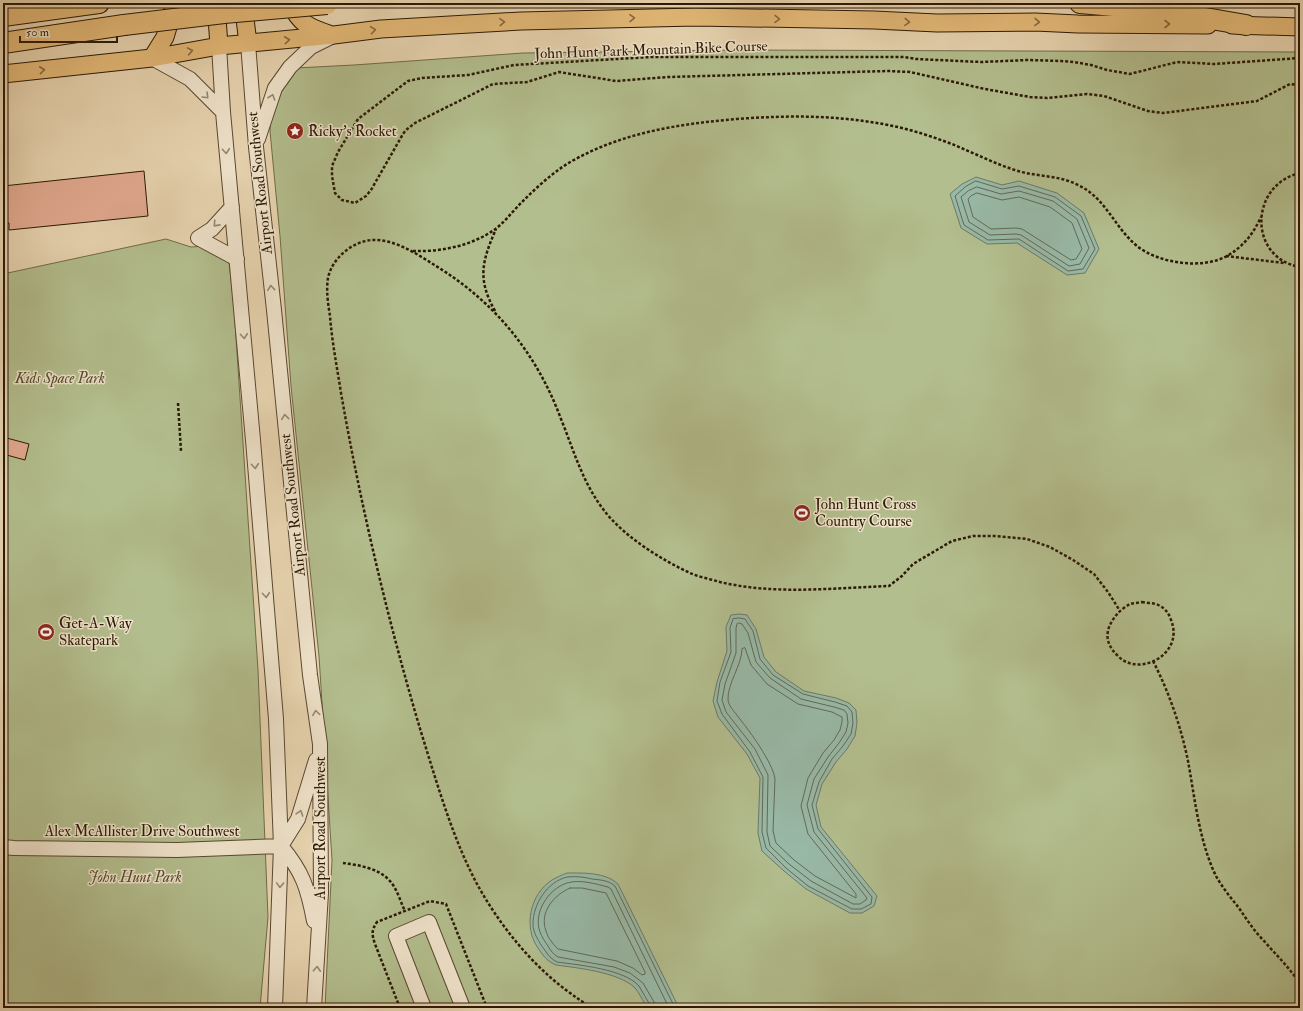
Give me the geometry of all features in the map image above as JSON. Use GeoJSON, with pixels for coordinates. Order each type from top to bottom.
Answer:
{"type":"FeatureCollection","features":[{"type":"Feature","properties":{"kind":"highway"},"geometry":{"type":"LineString","coordinates":[[3,16],[99,3]]}},
{"type":"Feature","properties":{"kind":"highway"},"geometry":{"type":"LineString","coordinates":[[3,43],[124,25],[224,13],[331,3]]}},
{"type":"Feature","properties":{"kind":"highway"},"geometry":{"type":"LineString","coordinates":[[1080,3],[1159,10],[1246,25]]}},
{"type":"Feature","properties":{"kind":"main road"},"geometry":{"type":"LineString","coordinates":[[152,58],[165,37],[174,3]]}},
{"type":"Feature","properties":{"kind":"main road","name":"Airport Road Southwest"},"geometry":{"type":"LineString","coordinates":[[216,3],[219,46]]}},
{"type":"Feature","properties":{"kind":"main road","name":"Airport Road Southwest"},"geometry":{"type":"LineString","coordinates":[[243,3],[248,43]]}},
{"type":"Feature","properties":{"kind":"main road"},"geometry":{"type":"LineString","coordinates":[[292,3],[295,13],[303,22],[316,30],[334,35]]}},
{"type":"Feature","properties":{"kind":"main road"},"geometry":{"type":"LineString","coordinates":[[3,74],[152,58],[219,46],[381,29],[522,21],[696,17],[874,20],[938,24],[1035,22],[1300,27]]}},
{"type":"Feature","properties":{"kind":"street"},"geometry":{"type":"LineString","coordinates":[[256,147],[275,88],[290,67],[311,47],[334,35]]}},
{"type":"Feature","properties":{"kind":"street","name":"Airport Road Southwest"},"geometry":{"type":"LineString","coordinates":[[248,43],[256,147],[310,675],[320,744],[321,892],[314,1008]]}},
{"type":"Feature","properties":{"kind":"street","name":"Airport Road Southwest"},"geometry":{"type":"LineString","coordinates":[[219,46],[223,112],[276,719],[281,846],[275,1008]]}},
{"type":"Feature","properties":{"kind":"street"},"geometry":{"type":"LineString","coordinates":[[152,58],[190,79],[223,112]]}},
{"type":"Feature","properties":{"kind":"street","name":"Airport Road Southwest"},"geometry":{"type":"LineString","coordinates":[[232,207],[212,229],[198,238],[237,259]]}},
{"type":"Feature","properties":{"kind":"street"},"geometry":{"type":"LineString","coordinates":[[318,940],[308,892],[301,874],[281,846],[298,820],[320,744]]}},
{"type":"Feature","properties":{"kind":"street","name":"Alex McAllister Drive Southwest"},"geometry":{"type":"LineString","coordinates":[[3,847],[177,850],[281,846]]}},
{"type":"Feature","properties":{"kind":"street"},"geometry":{"type":"LineString","coordinates":[[424,1008],[396,936],[429,922],[463,1008]]}},
{"type":"Feature","properties":{"kind":"path","name":"John Hunt Park Mountain Bike Course"},"geometry":{"type":"LineString","coordinates":[[1300,58],[1214,64],[1177,62],[1130,74],[1079,63],[1061,61],[1028,60],[981,62],[916,59],[904,57],[651,58],[514,65],[468,75],[422,78],[408,81],[358,119],[338,152],[332,166],[332,176],[335,193],[342,200],[354,203],[366,196],[403,134],[415,123],[493,84],[527,82],[558,72],[616,81],[668,77],[888,71],[910,72],[985,89],[1030,97],[1047,98],[1087,94],[1104,96],[1148,111],[1163,113],[1257,101],[1290,84],[1300,85]]}},
{"type":"Feature","properties":{"kind":"path"},"geometry":{"type":"LineString","coordinates":[[412,251],[443,249],[480,238],[496,229],[521,203],[570,162],[592,151],[616,142],[662,128],[690,124],[802,116],[832,117],[882,124],[918,133],[954,145],[971,154],[1019,171],[1064,179],[1094,194],[1125,235],[1139,248],[1167,260],[1184,263],[1200,263],[1226,256],[1284,263],[1300,267]]}},
{"type":"Feature","properties":{"kind":"path"},"geometry":{"type":"LineString","coordinates":[[1284,263],[1271,250],[1263,235],[1261,218],[1263,206],[1274,187],[1283,180],[1300,173]]}},
{"type":"Feature","properties":{"kind":"path"},"geometry":{"type":"LineString","coordinates":[[1226,256],[1251,237],[1261,218]]}},
{"type":"Feature","properties":{"kind":"path"},"geometry":{"type":"LineString","coordinates":[[496,229],[484,262],[483,280],[487,298],[496,313],[529,356],[549,390],[561,417],[577,464],[593,495],[606,514],[623,530],[674,565],[695,576],[742,587],[768,589],[889,586],[902,576],[913,564],[952,541],[973,536],[996,536],[1027,539],[1050,547],[1094,574],[1120,611]]}},
{"type":"Feature","properties":{"kind":"path"},"geometry":{"type":"LineString","coordinates":[[496,313],[466,286],[412,251],[374,239],[352,247],[341,255],[332,265],[329,276],[328,304],[331,332],[350,445],[375,559],[407,686],[436,781],[460,848],[471,872],[493,911],[514,939],[538,965],[565,989],[592,1008]]}},
{"type":"Feature","properties":{"kind":"path"},"geometry":{"type":"LineString","coordinates":[[178,403],[181,451]]}},
{"type":"Feature","properties":{"kind":"path"},"geometry":{"type":"LineString","coordinates":[[1142,602],[1159,605],[1169,613],[1175,628],[1173,642],[1166,653],[1153,661],[1136,665],[1121,660],[1111,649],[1107,635],[1111,622],[1120,611],[1129,604],[1142,602]]}},
{"type":"Feature","properties":{"kind":"path"},"geometry":{"type":"LineString","coordinates":[[1153,661],[1162,679],[1180,732],[1206,850],[1217,876],[1230,897],[1300,984]]}},
{"type":"Feature","properties":{"kind":"path"},"geometry":{"type":"LineString","coordinates":[[343,862],[364,866],[389,879],[395,888],[405,911]]}},
{"type":"Feature","properties":{"kind":"green space","name":"John Hunt Cross Country Course"},"geometry":{"type":"Polygon","coordinates":[[[745,50],[1300,52],[1300,1008],[325,1008],[332,860],[319,656],[291,386],[280,236],[270,131],[272,112],[277,97],[296,68],[523,53],[745,50]]]}},
{"type":"Feature","properties":{"kind":"green space","name":"John Hunt Park"},"geometry":{"type":"Polygon","coordinates":[[[166,239],[191,247],[206,246],[229,262],[234,307],[258,670],[268,917],[260,1008],[3,1008],[3,274],[166,239]]]}},
{"type":"Feature","properties":{"kind":"water"},"geometry":{"type":"Polygon","coordinates":[[[976,177],[1002,185],[1019,181],[1057,193],[1084,213],[1099,249],[1085,273],[1067,275],[1017,243],[987,244],[961,228],[950,194],[962,184],[976,177]]]}},
{"type":"Feature","properties":{"kind":"water"},"geometry":{"type":"Polygon","coordinates":[[[731,615],[747,615],[756,629],[764,657],[776,672],[804,691],[836,698],[849,703],[856,710],[857,723],[855,736],[822,784],[816,805],[821,827],[877,896],[874,906],[862,913],[850,913],[806,889],[762,851],[758,833],[760,778],[747,754],[718,717],[713,701],[717,682],[727,651],[726,627],[731,615]]]}},
{"type":"Feature","properties":{"kind":"water"},"geometry":{"type":"Polygon","coordinates":[[[567,873],[587,873],[600,875],[613,880],[618,884],[679,1008],[647,1008],[636,989],[627,982],[608,974],[556,965],[544,956],[533,940],[530,921],[531,911],[538,894],[544,886],[552,880],[567,873]]]}},
{"type":"Feature","properties":{"kind":"building"},"geometry":{"type":"Polygon","coordinates":[[[144,171],[148,216],[9,230],[9,223],[3,224],[3,186],[144,171]]]}},
{"type":"Feature","properties":{"kind":"building"},"geometry":{"type":"Polygon","coordinates":[[[3,437],[29,444],[25,460],[3,454],[3,437]]]}},
{"type":"Feature","properties":{"kind":"place","name":"Ricky's Rocket"},"geometry":{"type":"Point","coordinates":[295,131]}},
{"type":"Feature","properties":{"kind":"place","name":"John Hunt Cross Country Course"},"geometry":{"type":"Point","coordinates":[802,513]}},
{"type":"Feature","properties":{"kind":"place","name":"Get-A-Way Skatepark"},"geometry":{"type":"Point","coordinates":[46,632]}},
{"type":"Feature","properties":{"kind":"park label","name":"Kids Space Park"},"geometry":{"type":"Point","coordinates":[60,378]}}]}
